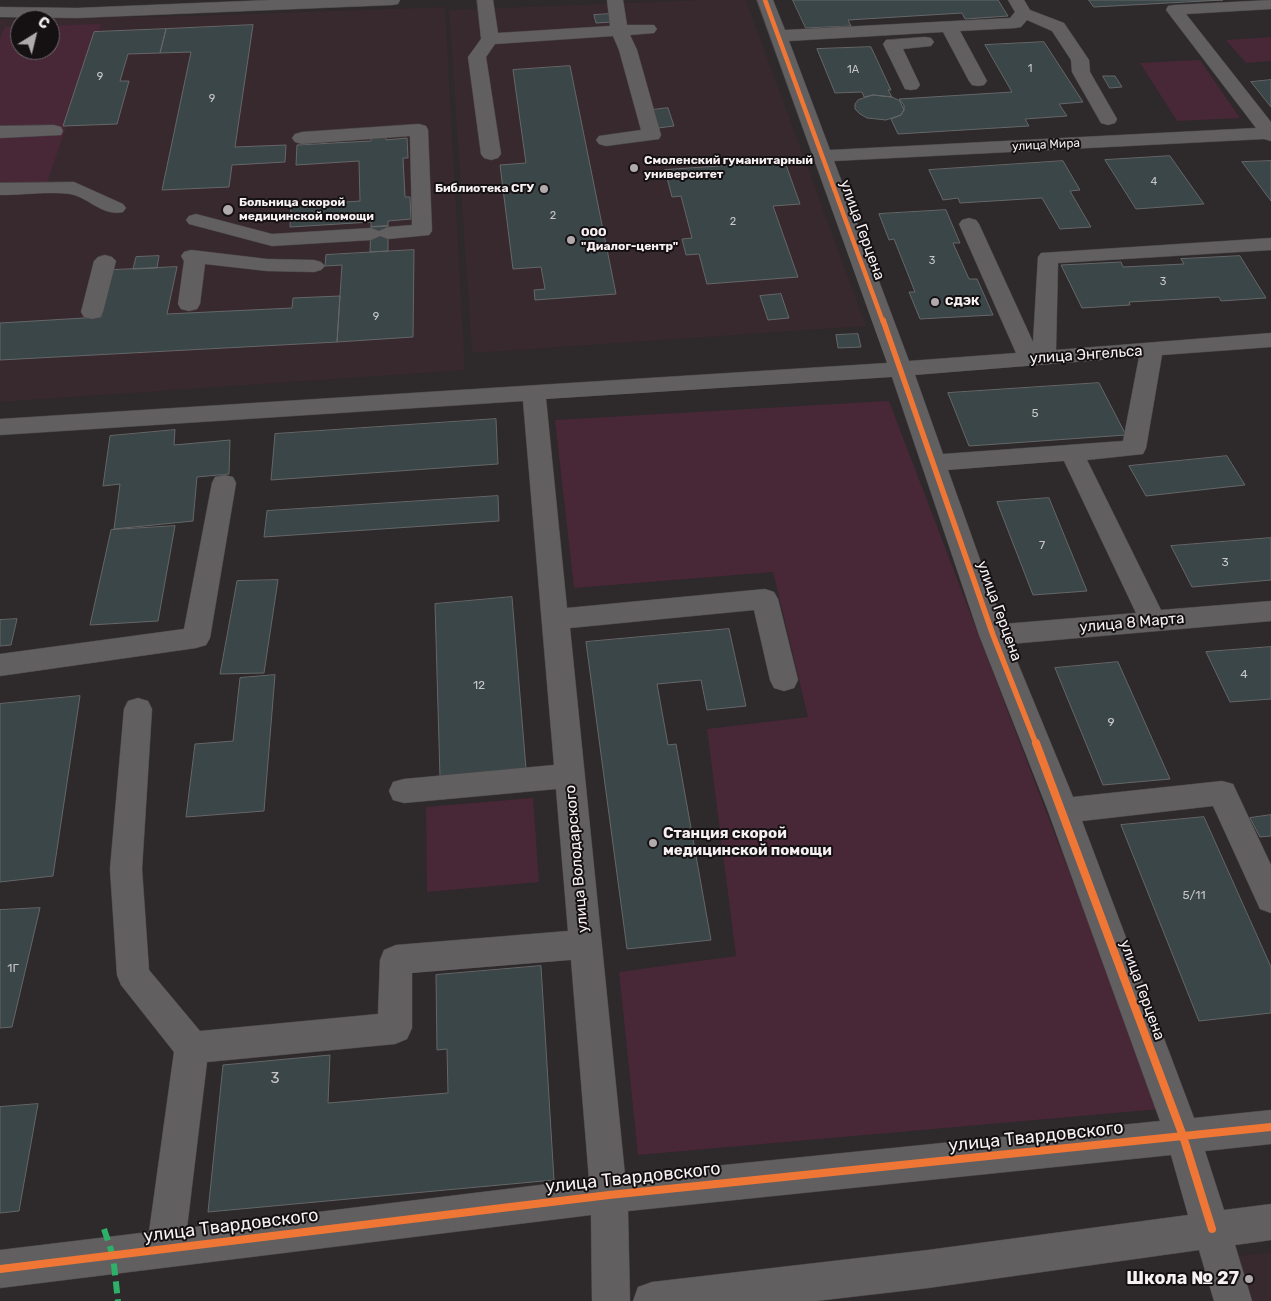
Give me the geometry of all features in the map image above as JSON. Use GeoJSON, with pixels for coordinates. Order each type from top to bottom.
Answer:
{"type":"FeatureCollection","features":[{"type":"Feature","properties":{"kind":"street"},"geometry":{"type":"LineString","coordinates":[[1,16],[392,0]]}},
{"type":"Feature","properties":{"kind":"street"},"geometry":{"type":"LineString","coordinates":[[485,0],[490,39],[477,57],[490,154]]}},
{"type":"Feature","properties":{"kind":"street"},"geometry":{"type":"LineString","coordinates":[[606,140],[652,136],[628,50],[619,31],[615,0]]}},
{"type":"Feature","properties":{"kind":"street","name":"улица Герцена"},"geometry":{"type":"LineString","coordinates":[[765,0],[901,369],[993,635],[1062,811],[1182,1136],[1233,1301]]}},
{"type":"Feature","properties":{"kind":"street"},"geometry":{"type":"LineString","coordinates":[[1270,134],[1174,10],[1271,4]]}},
{"type":"Feature","properties":{"kind":"street"},"geometry":{"type":"LineString","coordinates":[[911,85],[892,44],[1015,23],[1020,7],[1058,27],[1080,60],[1081,72],[1108,119]]}},
{"type":"Feature","properties":{"kind":"street"},"geometry":{"type":"LineString","coordinates":[[490,39],[648,29]]}},
{"type":"Feature","properties":{"kind":"street"},"geometry":{"type":"LineString","coordinates":[[778,36],[953,33]]}},
{"type":"Feature","properties":{"kind":"street"},"geometry":{"type":"LineString","coordinates":[[953,33],[978,81]]}},
{"type":"Feature","properties":{"kind":"street"},"geometry":{"type":"LineString","coordinates":[[196,220],[272,240],[422,231],[419,130],[302,138]]}},
{"type":"Feature","properties":{"kind":"street"},"geometry":{"type":"LineString","coordinates":[[0,132],[54,131]]}},
{"type":"Feature","properties":{"kind":"street","name":"улица Мира"},"geometry":{"type":"LineString","coordinates":[[822,156],[1270,134]]}},
{"type":"Feature","properties":{"kind":"street"},"geometry":{"type":"LineString","coordinates":[[0,189],[74,188],[116,208]]}},
{"type":"Feature","properties":{"kind":"street"},"geometry":{"type":"LineString","coordinates":[[969,224],[1037,358]]}},
{"type":"Feature","properties":{"kind":"street"},"geometry":{"type":"LineString","coordinates":[[1037,358],[1048,257],[1264,244],[1271,264]]}},
{"type":"Feature","properties":{"kind":"street"},"geometry":{"type":"LineString","coordinates":[[188,304],[193,256],[267,265],[314,266]]}},
{"type":"Feature","properties":{"kind":"street"},"geometry":{"type":"LineString","coordinates":[[92,312],[105,261]]}},
{"type":"Feature","properties":{"kind":"street","name":"улица Энгельса"},"geometry":{"type":"LineString","coordinates":[[0,426],[535,405],[901,369],[1271,340]]}},
{"type":"Feature","properties":{"kind":"street"},"geometry":{"type":"LineString","coordinates":[[933,463],[1134,448],[1152,350]]}},
{"type":"Feature","properties":{"kind":"street","name":"улица Володарского"},"geometry":{"type":"LineString","coordinates":[[535,405],[609,1195],[611,1301]]}},
{"type":"Feature","properties":{"kind":"street"},"geometry":{"type":"LineString","coordinates":[[1072,453],[1153,621]]}},
{"type":"Feature","properties":{"kind":"street"},"geometry":{"type":"LineString","coordinates":[[0,664],[196,638],[224,483]]}},
{"type":"Feature","properties":{"kind":"street"},"geometry":{"type":"LineString","coordinates":[[556,619],[765,599],[784,680]]}},
{"type":"Feature","properties":{"kind":"street","name":"улица 8 Марта"},"geometry":{"type":"LineString","coordinates":[[993,635],[1271,611]]}},
{"type":"Feature","properties":{"kind":"street"},"geometry":{"type":"LineString","coordinates":[[138,709],[126,869],[133,975],[192,1048],[165,1250]]}},
{"type":"Feature","properties":{"kind":"street"},"geometry":{"type":"LineString","coordinates":[[404,791],[570,776]]}},
{"type":"Feature","properties":{"kind":"street"},"geometry":{"type":"LineString","coordinates":[[1062,811],[1222,794],[1271,899]]}},
{"type":"Feature","properties":{"kind":"street"},"geometry":{"type":"LineString","coordinates":[[192,1048],[395,1028],[396,960],[585,944]]}},
{"type":"Feature","properties":{"kind":"street","name":"улица Твардовского"},"geometry":{"type":"LineString","coordinates":[[0,1269],[609,1195],[1271,1127]]}},
{"type":"Feature","properties":{"kind":"street"},"geometry":{"type":"LineString","coordinates":[[652,1301],[1093,1248],[1212,1229],[1271,1222]]}},
{"type":"Feature","properties":{"kind":"shaded area","name":"Смоленский гуманитарный университет"},"geometry":{"type":"Polygon","coordinates":[[[746,0],[866,326],[472,353],[449,10],[746,0]]]}},
{"type":"Feature","properties":{"kind":"shaded area","name":"Больница скорой медицинской помощи"},"geometry":{"type":"Polygon","coordinates":[[[445,7],[465,370],[0,402],[0,19],[10,19],[10,60],[60,60],[60,18],[190,16],[445,7]]]}},
{"type":"Feature","properties":{"kind":"shaded area"},"geometry":{"type":"Polygon","coordinates":[[[101,24],[47,183],[0,185],[0,39],[5,27],[10,27],[10,60],[60,60],[60,26],[101,24]]]}},
{"type":"Feature","properties":{"kind":"shaded area"},"geometry":{"type":"Polygon","coordinates":[[[1271,37],[1271,61],[1246,63],[1226,40],[1271,37]]]}},
{"type":"Feature","properties":{"kind":"shaded area"},"geometry":{"type":"Polygon","coordinates":[[[1200,60],[1240,118],[1177,121],[1140,63],[1200,60]]]}},
{"type":"Feature","properties":{"kind":"shaded area"},"geometry":{"type":"Polygon","coordinates":[[[889,401],[1160,1109],[638,1155],[619,972],[736,956],[707,729],[808,717],[773,572],[574,588],[555,420],[889,401]]]}},
{"type":"Feature","properties":{"kind":"shaded area"},"geometry":{"type":"Polygon","coordinates":[[[533,798],[539,882],[427,892],[426,807],[533,798]]]}},
{"type":"Feature","properties":{"kind":"shaded area","name":"Школа № 27"},"geometry":{"type":"Polygon","coordinates":[[[1271,1252],[1271,1301],[1235,1301],[1220,1258],[1271,1252]]]}},
{"type":"Feature","properties":{"kind":"building"},"geometry":{"type":"Polygon","coordinates":[[[793,0],[998,0],[1008,16],[965,19],[962,13],[848,20],[851,26],[806,28],[793,0]]]}},
{"type":"Feature","properties":{"kind":"building"},"geometry":{"type":"Polygon","coordinates":[[[1089,0],[1223,0],[1094,7],[1089,0]]]}},
{"type":"Feature","properties":{"kind":"building"},"geometry":{"type":"Polygon","coordinates":[[[610,14],[612,22],[596,23],[594,15],[610,14]]]}},
{"type":"Feature","properties":{"kind":"building"},"geometry":{"type":"Polygon","coordinates":[[[253,25],[235,147],[286,145],[285,162],[232,165],[229,187],[162,190],[191,52],[160,53],[166,29],[253,25]]]}},
{"type":"Feature","properties":{"kind":"building"},"geometry":{"type":"Polygon","coordinates":[[[166,29],[160,53],[128,54],[120,81],[129,81],[117,124],[63,126],[94,32],[166,29]]]}},
{"type":"Feature","properties":{"kind":"building"},"geometry":{"type":"Polygon","coordinates":[[[1044,42],[1083,102],[1059,104],[1067,116],[1025,119],[1029,126],[898,134],[891,119],[901,115],[904,110],[904,105],[899,99],[1012,92],[985,45],[1044,42]]]}},
{"type":"Feature","properties":{"kind":"building"},"geometry":{"type":"Polygon","coordinates":[[[871,47],[891,90],[888,90],[892,97],[873,95],[864,97],[862,92],[835,93],[817,49],[871,47]]]}},
{"type":"Feature","properties":{"kind":"building"},"geometry":{"type":"Polygon","coordinates":[[[570,66],[616,294],[535,300],[534,290],[545,289],[541,267],[513,269],[500,165],[526,163],[513,70],[570,66]]]}},
{"type":"Feature","properties":{"kind":"building"},"geometry":{"type":"Polygon","coordinates":[[[1103,76],[1115,76],[1122,87],[1110,88],[1103,76]]]}},
{"type":"Feature","properties":{"kind":"building"},"geometry":{"type":"Polygon","coordinates":[[[1271,80],[1271,107],[1251,82],[1271,80]]]}},
{"type":"Feature","properties":{"kind":"building"},"geometry":{"type":"Polygon","coordinates":[[[873,95],[892,97],[900,101],[904,110],[901,115],[886,120],[867,118],[855,109],[855,104],[858,100],[873,95]]]}},
{"type":"Feature","properties":{"kind":"building"},"geometry":{"type":"Polygon","coordinates":[[[668,108],[674,126],[658,128],[653,110],[668,108]]]}},
{"type":"Feature","properties":{"kind":"building"},"geometry":{"type":"Polygon","coordinates":[[[386,136],[386,140],[407,138],[408,158],[403,158],[405,197],[410,197],[411,219],[388,221],[388,226],[371,227],[371,222],[290,227],[291,206],[360,201],[359,161],[296,165],[297,145],[371,141],[371,137],[386,136]]]}},
{"type":"Feature","properties":{"kind":"building"},"geometry":{"type":"Polygon","coordinates":[[[1170,156],[1204,204],[1136,209],[1105,160],[1170,156]]]}},
{"type":"Feature","properties":{"kind":"building"},"geometry":{"type":"Polygon","coordinates":[[[1063,161],[1080,190],[1070,191],[1091,227],[1060,229],[1042,198],[960,203],[958,198],[943,200],[929,170],[1063,161]]]}},
{"type":"Feature","properties":{"kind":"building"},"geometry":{"type":"Polygon","coordinates":[[[1271,161],[1271,201],[1242,162],[1271,161]]]}},
{"type":"Feature","properties":{"kind":"building"},"geometry":{"type":"Polygon","coordinates":[[[785,162],[800,204],[773,206],[798,277],[707,284],[699,254],[686,255],[682,239],[692,238],[681,196],[672,197],[665,170],[785,162]]]}},
{"type":"Feature","properties":{"kind":"building"},"geometry":{"type":"Polygon","coordinates":[[[946,210],[960,243],[953,243],[969,279],[977,279],[993,315],[920,319],[909,292],[915,292],[894,239],[889,240],[879,214],[946,210]]]}},
{"type":"Feature","properties":{"kind":"building"},"geometry":{"type":"Polygon","coordinates":[[[388,226],[388,251],[370,252],[371,227],[388,226]]]}},
{"type":"Feature","properties":{"kind":"building"},"geometry":{"type":"Polygon","coordinates":[[[414,250],[413,337],[337,342],[342,265],[325,266],[326,255],[414,250]]]}},
{"type":"Feature","properties":{"kind":"building"},"geometry":{"type":"Polygon","coordinates":[[[159,256],[157,268],[133,269],[136,257],[159,256]]]}},
{"type":"Feature","properties":{"kind":"building"},"geometry":{"type":"Polygon","coordinates":[[[1240,256],[1266,298],[1221,301],[1219,297],[1129,302],[1130,305],[1082,308],[1061,265],[1121,262],[1123,267],[1184,264],[1181,259],[1240,256]]]}},
{"type":"Feature","properties":{"kind":"building"},"geometry":{"type":"Polygon","coordinates":[[[177,267],[167,314],[292,308],[293,298],[340,296],[337,342],[0,360],[0,323],[101,317],[113,270],[177,267]]]}},
{"type":"Feature","properties":{"kind":"building"},"geometry":{"type":"Polygon","coordinates":[[[781,294],[789,318],[768,320],[760,296],[781,294]]]}},
{"type":"Feature","properties":{"kind":"building"},"geometry":{"type":"Polygon","coordinates":[[[858,334],[861,347],[838,348],[836,335],[858,334]]]}},
{"type":"Feature","properties":{"kind":"building"},"geometry":{"type":"Polygon","coordinates":[[[1099,383],[1126,435],[969,446],[948,393],[1099,383]]]}},
{"type":"Feature","properties":{"kind":"building"},"geometry":{"type":"Polygon","coordinates":[[[496,419],[498,464],[271,480],[275,434],[496,419]]]}},
{"type":"Feature","properties":{"kind":"building"},"geometry":{"type":"Polygon","coordinates":[[[175,430],[174,445],[230,440],[229,474],[197,477],[193,521],[114,529],[120,484],[103,486],[110,436],[175,430]]]}},
{"type":"Feature","properties":{"kind":"building"},"geometry":{"type":"Polygon","coordinates":[[[1227,456],[1245,485],[1146,496],[1129,466],[1227,456]]]}},
{"type":"Feature","properties":{"kind":"building"},"geometry":{"type":"Polygon","coordinates":[[[498,496],[499,521],[264,537],[267,511],[498,496]]]}},
{"type":"Feature","properties":{"kind":"building"},"geometry":{"type":"Polygon","coordinates":[[[1049,498],[1087,591],[1033,595],[997,502],[1049,498]]]}},
{"type":"Feature","properties":{"kind":"building"},"geometry":{"type":"Polygon","coordinates":[[[175,526],[158,621],[90,625],[111,530],[175,526]]]}},
{"type":"Feature","properties":{"kind":"building"},"geometry":{"type":"Polygon","coordinates":[[[1271,538],[1271,580],[1192,587],[1171,546],[1271,538]]]}},
{"type":"Feature","properties":{"kind":"building"},"geometry":{"type":"Polygon","coordinates":[[[278,580],[264,673],[220,674],[237,581],[278,580]]]}},
{"type":"Feature","properties":{"kind":"building"},"geometry":{"type":"Polygon","coordinates":[[[512,597],[526,769],[440,777],[435,604],[512,597]]]}},
{"type":"Feature","properties":{"kind":"building"},"geometry":{"type":"Polygon","coordinates":[[[17,619],[11,645],[0,646],[0,620],[17,619]]]}},
{"type":"Feature","properties":{"kind":"building","name":"Станция скорой медицинской помощи"},"geometry":{"type":"Polygon","coordinates":[[[729,629],[746,706],[707,710],[701,680],[657,684],[668,745],[676,744],[711,940],[627,949],[586,642],[729,629]]]}},
{"type":"Feature","properties":{"kind":"building"},"geometry":{"type":"Polygon","coordinates":[[[1271,647],[1271,699],[1230,702],[1206,652],[1271,647]]]}},
{"type":"Feature","properties":{"kind":"building"},"geometry":{"type":"Polygon","coordinates":[[[1118,662],[1170,779],[1103,785],[1055,668],[1118,662]]]}},
{"type":"Feature","properties":{"kind":"building"},"geometry":{"type":"Polygon","coordinates":[[[275,675],[264,811],[186,817],[195,744],[233,741],[240,678],[275,675]]]}},
{"type":"Feature","properties":{"kind":"building"},"geometry":{"type":"Polygon","coordinates":[[[80,696],[53,876],[0,882],[0,704],[80,696]]]}},
{"type":"Feature","properties":{"kind":"building"},"geometry":{"type":"Polygon","coordinates":[[[1271,815],[1271,836],[1260,837],[1250,818],[1271,815]]]}},
{"type":"Feature","properties":{"kind":"building"},"geometry":{"type":"Polygon","coordinates":[[[1204,817],[1271,967],[1271,1013],[1199,1021],[1121,825],[1204,817]]]}},
{"type":"Feature","properties":{"kind":"building"},"geometry":{"type":"Polygon","coordinates":[[[40,908],[12,1027],[0,1028],[0,910],[40,908]]]}},
{"type":"Feature","properties":{"kind":"building"},"geometry":{"type":"Polygon","coordinates":[[[541,966],[554,1180],[208,1212],[223,1065],[330,1055],[328,1103],[448,1093],[447,1049],[437,1050],[436,975],[541,966]]]}},
{"type":"Feature","properties":{"kind":"building"},"geometry":{"type":"Polygon","coordinates":[[[38,1104],[19,1211],[0,1213],[0,1107],[38,1104]]]}},
{"type":"Feature","properties":{"kind":"marked path"},"geometry":{"type":"LineString","coordinates":[[104,1229],[113,1256],[118,1301]]}},
{"type":"Feature","properties":{"kind":"cycle path"},"geometry":{"type":"LineString","coordinates":[[765,0],[901,369],[993,635],[1063,811],[1183,1136],[1212,1229]]}},
{"type":"Feature","properties":{"kind":"cycle path"},"geometry":{"type":"LineString","coordinates":[[0,1269],[609,1195],[1271,1127]]}},
{"type":"Feature","properties":{"kind":"place","name":"Смоленский гуманитарный университет"},"geometry":{"type":"Point","coordinates":[634,168]}},
{"type":"Feature","properties":{"kind":"place","name":"Библиотека СГУ"},"geometry":{"type":"Point","coordinates":[544,189]}},
{"type":"Feature","properties":{"kind":"place","name":"Больница скорой медицинской помощи"},"geometry":{"type":"Point","coordinates":[228,210]}},
{"type":"Feature","properties":{"kind":"place","name":"ООО \"Диалог-центр\""},"geometry":{"type":"Point","coordinates":[571,240]}},
{"type":"Feature","properties":{"kind":"place","name":"СДЭК"},"geometry":{"type":"Point","coordinates":[935,302]}},
{"type":"Feature","properties":{"kind":"place","name":"Станция скорой медицинской помощи"},"geometry":{"type":"Point","coordinates":[653,843]}},
{"type":"Feature","properties":{"kind":"place","name":"Школа № 27"},"geometry":{"type":"Point","coordinates":[1249,1279]}}]}
